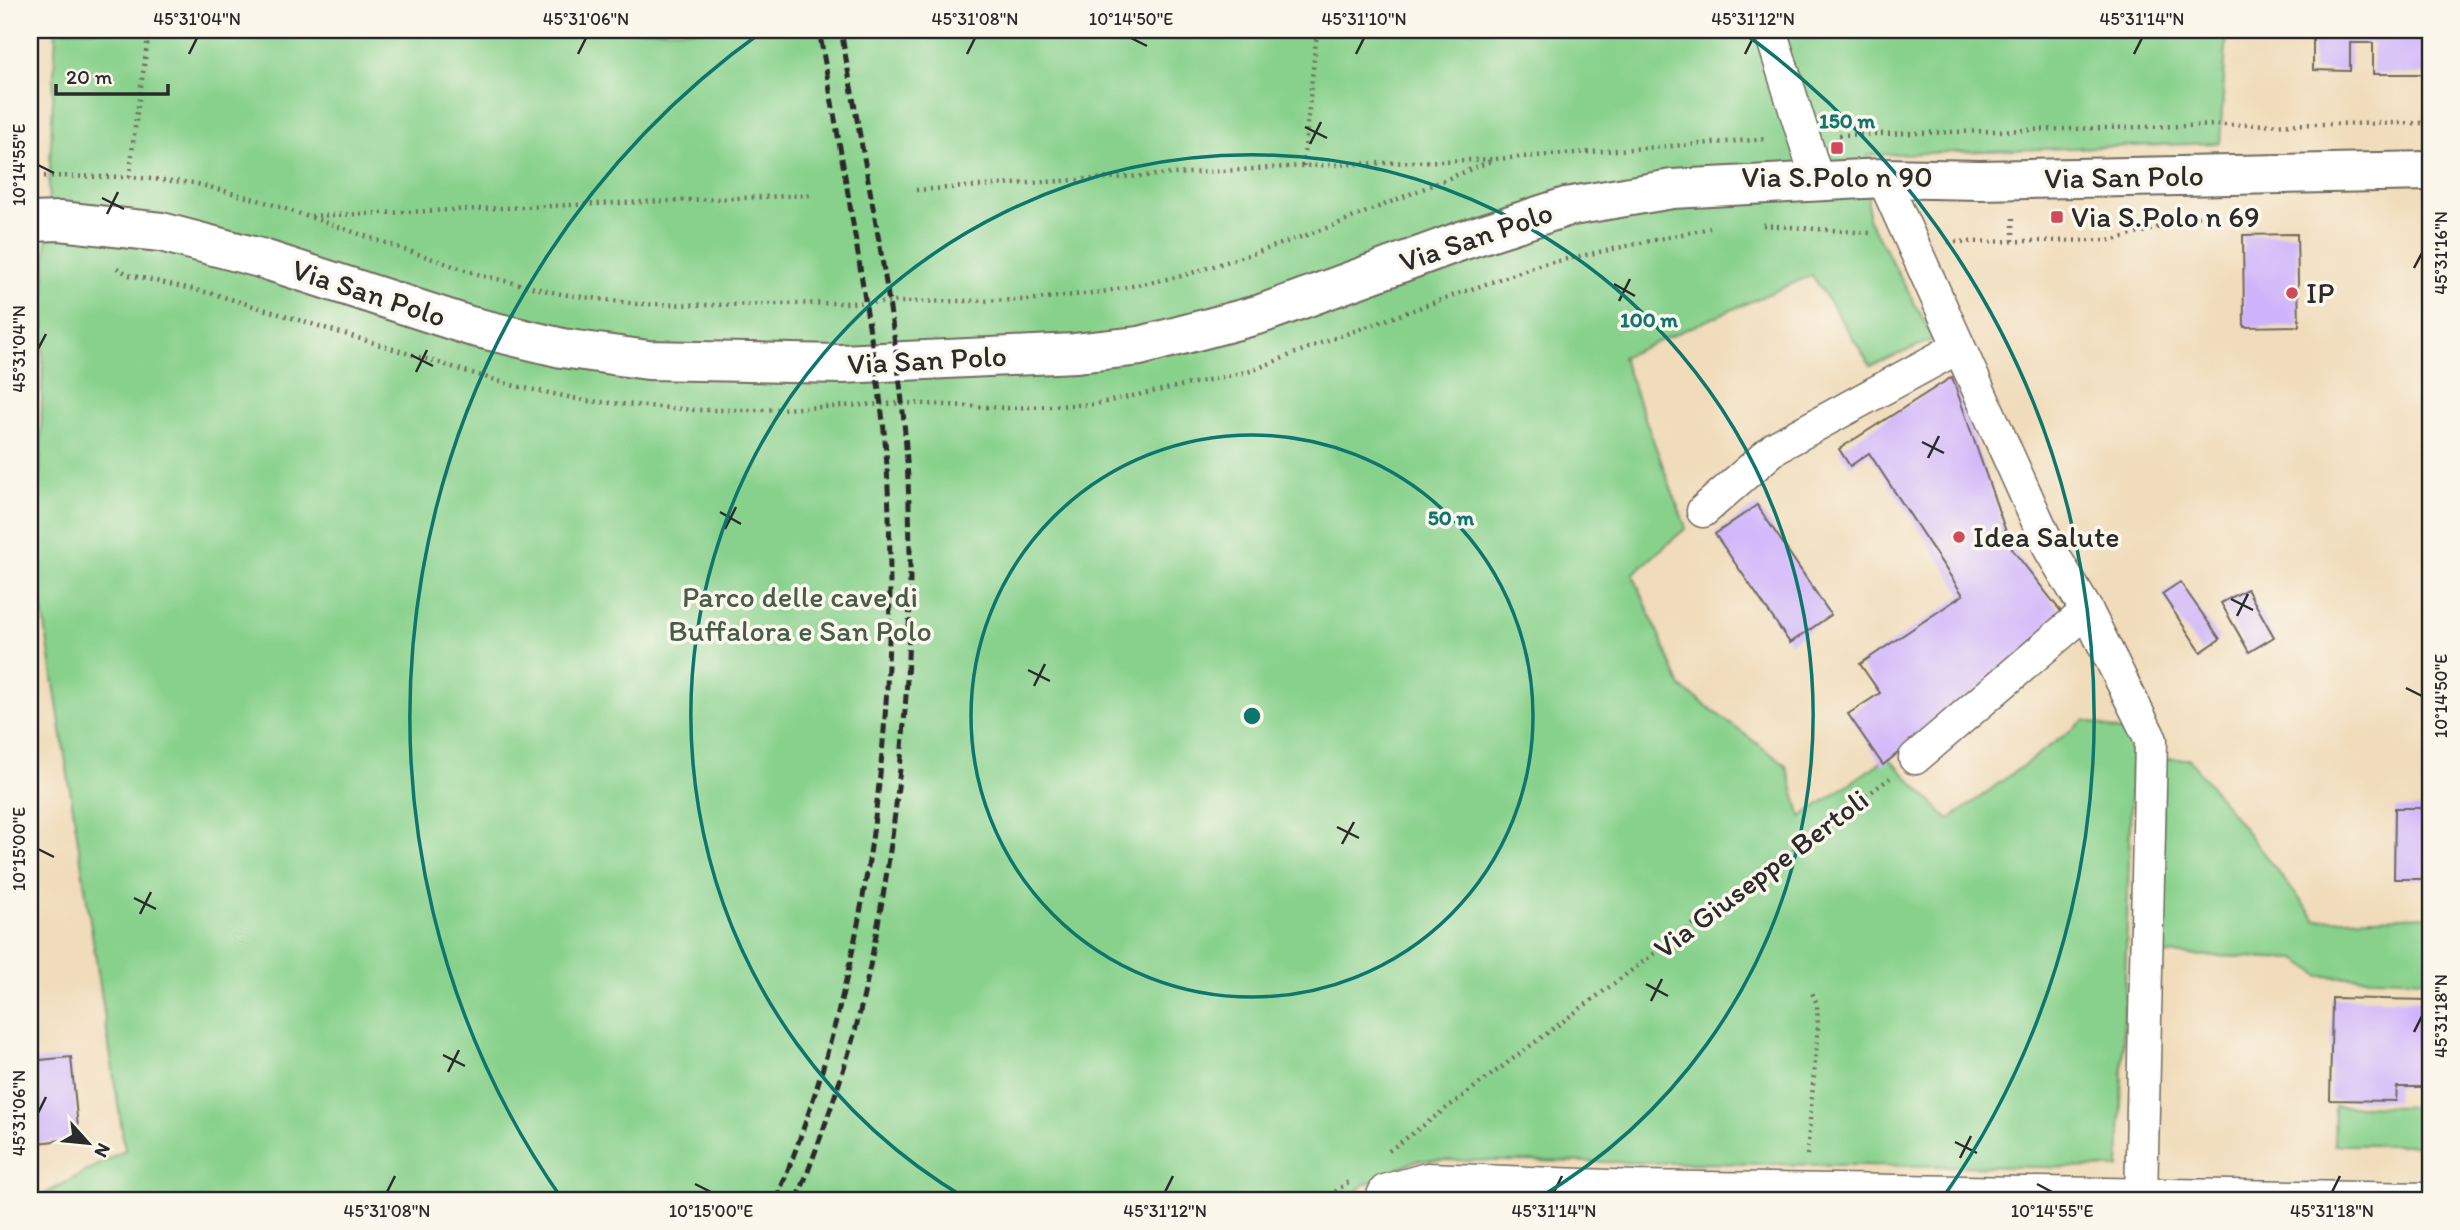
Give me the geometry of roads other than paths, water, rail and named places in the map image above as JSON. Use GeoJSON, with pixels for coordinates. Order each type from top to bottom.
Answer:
{"type":"FeatureCollection","features":[{"type":"Feature","properties":{"kind":"main road","name":"Via San Polo"},"geometry":{"type":"LineString","coordinates":[[30,222],[60,221],[161,232],[260,258],[470,326],[562,348],[648,360],[841,364],[1140,346],[1261,314],[1461,241],[1566,207],[1672,189],[1883,178],[1980,180],[2430,171]]}},
{"type":"Feature","properties":{"kind":"street"},"geometry":{"type":"LineString","coordinates":[[1770,30],[1818,182]]}},
{"type":"Feature","properties":{"kind":"street"},"geometry":{"type":"LineString","coordinates":[[1883,178],[2051,551],[2087,611],[2151,740],[2141,1197]]}},
{"type":"Feature","properties":{"kind":"street"},"geometry":{"type":"LineString","coordinates":[[1703,511],[1776,447],[1959,347]]}},
{"type":"Feature","properties":{"kind":"street"},"geometry":{"type":"LineString","coordinates":[[1915,758],[2087,611]]}},
{"type":"Feature","properties":{"kind":"street"},"geometry":{"type":"LineString","coordinates":[[1381,1200],[1385,1191],[1427,1179],[1636,1194],[2430,1199]]}},
{"type":"Feature","properties":{"kind":"railway"},"geometry":{"type":"LineString","coordinates":[[776,1200],[809,1113],[835,1023],[856,932],[872,840],[883,747],[888,653],[890,560],[884,428],[856,242],[819,30]]}},
{"type":"Feature","properties":{"kind":"railway"},"geometry":{"type":"LineString","coordinates":[[797,1200],[852,1042],[874,948],[892,837],[907,676],[910,569],[903,407],[880,245],[841,30]]}},
{"type":"Feature","properties":{"kind":"place","name":"Via S.Polo n 90"},"geometry":{"type":"Point","coordinates":[1837,148]}},
{"type":"Feature","properties":{"kind":"place","name":"Via S.Polo n 69"},"geometry":{"type":"Point","coordinates":[2057,217]}},
{"type":"Feature","properties":{"kind":"place","name":"IP"},"geometry":{"type":"Point","coordinates":[2292,293]}},
{"type":"Feature","properties":{"kind":"place","name":"Idea Salute"},"geometry":{"type":"Point","coordinates":[1959,537]}},
{"type":"Feature","properties":{"kind":"park label","name":"Parco delle cave di Buffalora e San Polo"},"geometry":{"type":"Point","coordinates":[800,614]}}]}
